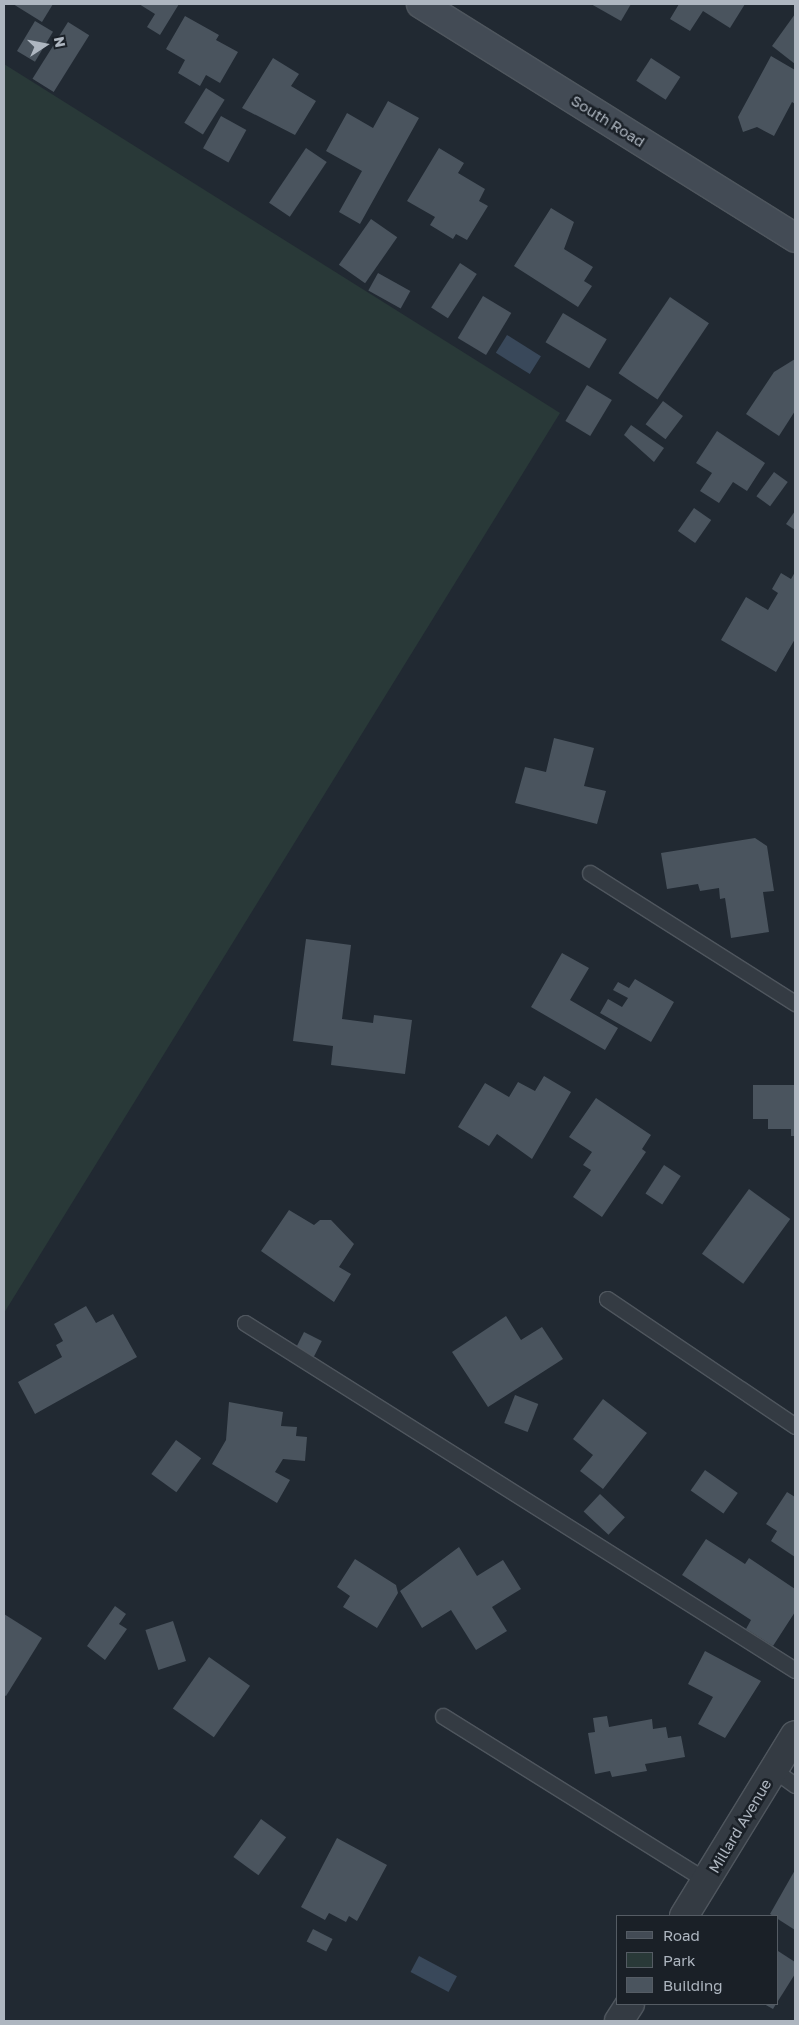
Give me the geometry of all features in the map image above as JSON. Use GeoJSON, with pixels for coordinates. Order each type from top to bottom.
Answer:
{"type":"FeatureCollection","features":[{"type":"Feature","properties":{"kind":"street","name":"South Road"},"geometry":{"type":"LineString","coordinates":[[421,4],[795,238]]}},
{"type":"Feature","properties":{"kind":"street","name":"Millard Avenue"},"geometry":{"type":"LineString","coordinates":[[685,1915],[707,1881],[784,1777],[795,1735]]}},
{"type":"Feature","properties":{"kind":"street"},"geometry":{"type":"LineString","coordinates":[[619,2021],[629,2005]]}},
{"type":"Feature","properties":{"kind":"lane"},"geometry":{"type":"LineString","coordinates":[[590,873],[795,1003]]}},
{"type":"Feature","properties":{"kind":"lane"},"geometry":{"type":"LineString","coordinates":[[607,1299],[795,1426]]}},
{"type":"Feature","properties":{"kind":"lane"},"geometry":{"type":"LineString","coordinates":[[246,1323],[795,1670]]}},
{"type":"Feature","properties":{"kind":"lane"},"geometry":{"type":"LineString","coordinates":[[444,1716],[707,1881]]}},
{"type":"Feature","properties":{"kind":"green space"},"geometry":{"type":"Polygon","coordinates":[[[4,64],[560,413],[4,1313],[4,64]]]}},
{"type":"Feature","properties":{"kind":"water"},"geometry":{"type":"Polygon","coordinates":[[[507,335],[541,356],[530,374],[496,353],[507,335]]]}},
{"type":"Feature","properties":{"kind":"water"},"geometry":{"type":"Polygon","coordinates":[[[419,1956],[457,1976],[449,1992],[411,1972],[419,1956]]]}},
{"type":"Feature","properties":{"kind":"building"},"geometry":{"type":"Polygon","coordinates":[[[13,4],[53,4],[42,22],[13,4]]]}},
{"type":"Feature","properties":{"kind":"building"},"geometry":{"type":"Polygon","coordinates":[[[139,4],[179,4],[160,35],[147,27],[155,14],[139,4]]]}},
{"type":"Feature","properties":{"kind":"building"},"geometry":{"type":"Polygon","coordinates":[[[591,4],[631,4],[621,21],[591,4]]]}},
{"type":"Feature","properties":{"kind":"building"},"geometry":{"type":"Polygon","coordinates":[[[679,4],[745,4],[730,28],[703,11],[690,31],[670,19],[679,4]]]}},
{"type":"Feature","properties":{"kind":"building"},"geometry":{"type":"Polygon","coordinates":[[[795,14],[795,64],[772,46],[795,14]]]}},
{"type":"Feature","properties":{"kind":"building"},"geometry":{"type":"Polygon","coordinates":[[[185,16],[219,35],[216,40],[238,52],[220,83],[206,75],[200,86],[178,73],[185,60],[166,49],[185,16]]]}},
{"type":"Feature","properties":{"kind":"building"},"geometry":{"type":"Polygon","coordinates":[[[35,21],[53,32],[35,62],[17,51],[35,21]]]}},
{"type":"Feature","properties":{"kind":"building"},"geometry":{"type":"Polygon","coordinates":[[[68,22],[89,35],[54,92],[32,79],[68,22]]]}},
{"type":"Feature","properties":{"kind":"building"},"geometry":{"type":"Polygon","coordinates":[[[771,56],[795,70],[795,104],[792,102],[774,136],[757,127],[743,132],[738,117],[771,56]]]}},
{"type":"Feature","properties":{"kind":"building"},"geometry":{"type":"Polygon","coordinates":[[[273,58],[299,74],[291,86],[316,101],[295,135],[242,108],[273,58]]]}},
{"type":"Feature","properties":{"kind":"building"},"geometry":{"type":"Polygon","coordinates":[[[651,58],[680,77],[666,100],[636,81],[651,58]]]}},
{"type":"Feature","properties":{"kind":"building"},"geometry":{"type":"Polygon","coordinates":[[[206,88],[225,100],[203,134],[184,123],[206,88]]]}},
{"type":"Feature","properties":{"kind":"building"},"geometry":{"type":"Polygon","coordinates":[[[388,101],[419,118],[360,224],[339,212],[362,171],[326,151],[347,113],[373,128],[388,101]]]}},
{"type":"Feature","properties":{"kind":"building"},"geometry":{"type":"Polygon","coordinates":[[[221,116],[246,130],[228,162],[203,148],[221,116]]]}},
{"type":"Feature","properties":{"kind":"building"},"geometry":{"type":"Polygon","coordinates":[[[306,148],[327,162],[290,217],[269,203],[306,148]]]}},
{"type":"Feature","properties":{"kind":"building"},"geometry":{"type":"Polygon","coordinates":[[[439,148],[464,163],[458,173],[485,189],[479,201],[488,206],[467,240],[456,234],[453,239],[430,225],[435,217],[407,201],[439,148]]]}},
{"type":"Feature","properties":{"kind":"building"},"geometry":{"type":"Polygon","coordinates":[[[551,208],[574,222],[564,249],[593,267],[584,281],[592,286],[578,307],[514,266],[551,208]]]}},
{"type":"Feature","properties":{"kind":"building"},"geometry":{"type":"Polygon","coordinates":[[[371,219],[397,237],[365,283],[339,265],[371,219]]]}},
{"type":"Feature","properties":{"kind":"building"},"geometry":{"type":"Polygon","coordinates":[[[460,263],[477,274],[448,318],[431,307],[460,263]]]}},
{"type":"Feature","properties":{"kind":"building"},"geometry":{"type":"Polygon","coordinates":[[[378,273],[410,291],[401,308],[368,290],[378,273]]]}},
{"type":"Feature","properties":{"kind":"building"},"geometry":{"type":"Polygon","coordinates":[[[483,296],[511,313],[486,355],[458,338],[483,296]]]}},
{"type":"Feature","properties":{"kind":"building"},"geometry":{"type":"Polygon","coordinates":[[[670,297],[709,323],[658,400],[619,373],[670,297]]]}},
{"type":"Feature","properties":{"kind":"building"},"geometry":{"type":"Polygon","coordinates":[[[563,313],[607,339],[589,368],[545,342],[563,313]]]}},
{"type":"Feature","properties":{"kind":"building"},"geometry":{"type":"Polygon","coordinates":[[[795,359],[795,411],[779,436],[746,414],[774,372],[795,359]]]}},
{"type":"Feature","properties":{"kind":"building"},"geometry":{"type":"Polygon","coordinates":[[[587,385],[612,400],[590,436],[565,421],[587,385]]]}},
{"type":"Feature","properties":{"kind":"building"},"geometry":{"type":"Polygon","coordinates":[[[663,401],[683,416],[666,439],[646,424],[663,401]]]}},
{"type":"Feature","properties":{"kind":"building"},"geometry":{"type":"Polygon","coordinates":[[[631,425],[664,448],[654,462],[624,435],[631,425]]]}},
{"type":"Feature","properties":{"kind":"building"},"geometry":{"type":"Polygon","coordinates":[[[717,431],[765,463],[747,491],[733,482],[719,503],[700,491],[712,473],[696,463],[717,431]]]}},
{"type":"Feature","properties":{"kind":"building"},"geometry":{"type":"Polygon","coordinates":[[[774,472],[788,482],[770,506],[756,496],[774,472]]]}},
{"type":"Feature","properties":{"kind":"building"},"geometry":{"type":"Polygon","coordinates":[[[694,508],[711,520],[695,543],[678,531],[694,508]]]}},
{"type":"Feature","properties":{"kind":"building"},"geometry":{"type":"Polygon","coordinates":[[[795,511],[795,530],[786,524],[795,511]]]}},
{"type":"Feature","properties":{"kind":"building"},"geometry":{"type":"Polygon","coordinates":[[[795,572],[795,639],[776,672],[721,640],[746,597],[768,610],[778,593],[772,589],[781,573],[791,579],[795,572]]]}},
{"type":"Feature","properties":{"kind":"building"},"geometry":{"type":"Polygon","coordinates":[[[554,738],[594,748],[584,786],[606,791],[597,824],[515,803],[525,767],[546,772],[554,738]]]}},
{"type":"Feature","properties":{"kind":"building"},"geometry":{"type":"Polygon","coordinates":[[[755,838],[767,846],[774,891],[763,892],[769,932],[731,938],[725,898],[720,899],[719,888],[700,891],[698,884],[667,889],[661,853],[755,838]]]}},
{"type":"Feature","properties":{"kind":"building"},"geometry":{"type":"Polygon","coordinates":[[[306,939],[351,945],[342,1019],[373,1023],[374,1015],[412,1020],[405,1074],[331,1065],[333,1046],[293,1041],[306,939]]]}},
{"type":"Feature","properties":{"kind":"building"},"geometry":{"type":"Polygon","coordinates":[[[562,953],[589,968],[570,1000],[618,1028],[605,1050],[531,1007],[562,953]]]}},
{"type":"Feature","properties":{"kind":"building"},"geometry":{"type":"Polygon","coordinates":[[[635,979],[674,1002],[651,1042],[600,1013],[608,999],[622,1007],[628,998],[613,990],[618,982],[629,988],[635,979]]]}},
{"type":"Feature","properties":{"kind":"building"},"geometry":{"type":"Polygon","coordinates":[[[544,1076],[571,1092],[532,1159],[497,1134],[489,1146],[458,1127],[485,1083],[509,1097],[518,1082],[535,1091],[544,1076]]]}},
{"type":"Feature","properties":{"kind":"building"},"geometry":{"type":"Polygon","coordinates":[[[753,1085],[795,1085],[795,1136],[791,1136],[791,1129],[768,1129],[768,1119],[753,1119],[753,1085]]]}},
{"type":"Feature","properties":{"kind":"building"},"geometry":{"type":"Polygon","coordinates":[[[596,1098],[651,1135],[642,1149],[646,1152],[602,1217],[573,1197],[591,1170],[583,1165],[592,1152],[569,1137],[596,1098]]]}},
{"type":"Feature","properties":{"kind":"building"},"geometry":{"type":"Polygon","coordinates":[[[664,1165],[681,1176],[662,1204],[645,1194],[664,1165]]]}},
{"type":"Feature","properties":{"kind":"building"},"geometry":{"type":"Polygon","coordinates":[[[749,1189],[790,1219],[743,1284],[702,1254],[749,1189]]]}},
{"type":"Feature","properties":{"kind":"building"},"geometry":{"type":"Polygon","coordinates":[[[289,1210],[314,1225],[320,1220],[331,1220],[354,1244],[339,1267],[351,1274],[334,1302],[261,1251],[289,1210]]]}},
{"type":"Feature","properties":{"kind":"building"},"geometry":{"type":"Polygon","coordinates":[[[86,1306],[96,1323],[113,1314],[137,1357],[35,1414],[18,1382],[62,1357],[56,1345],[63,1341],[54,1324],[86,1306]]]}},
{"type":"Feature","properties":{"kind":"building"},"geometry":{"type":"Polygon","coordinates":[[[506,1316],[521,1340],[542,1327],[563,1359],[488,1407],[452,1352],[506,1316]]]}},
{"type":"Feature","properties":{"kind":"building"},"geometry":{"type":"Polygon","coordinates":[[[304,1332],[322,1341],[313,1358],[295,1349],[304,1332]]]}},
{"type":"Feature","properties":{"kind":"building"},"geometry":{"type":"Polygon","coordinates":[[[515,1395],[538,1404],[528,1432],[504,1423],[515,1395]]]}},
{"type":"Feature","properties":{"kind":"building"},"geometry":{"type":"Polygon","coordinates":[[[603,1399],[647,1433],[603,1489],[580,1471],[593,1455],[573,1439],[603,1399]]]}},
{"type":"Feature","properties":{"kind":"building"},"geometry":{"type":"Polygon","coordinates":[[[229,1402],[283,1412],[281,1426],[297,1427],[296,1436],[307,1437],[305,1461],[283,1459],[275,1472],[290,1480],[277,1503],[212,1464],[226,1440],[229,1402]]]}},
{"type":"Feature","properties":{"kind":"building"},"geometry":{"type":"Polygon","coordinates":[[[176,1440],[201,1458],[176,1492],[151,1474],[176,1440]]]}},
{"type":"Feature","properties":{"kind":"building"},"geometry":{"type":"Polygon","coordinates":[[[705,1470],[738,1493],[723,1513],[691,1490],[705,1470]]]}},
{"type":"Feature","properties":{"kind":"building"},"geometry":{"type":"Polygon","coordinates":[[[787,1492],[795,1497],[795,1557],[771,1541],[777,1531],[766,1524],[787,1492]]]}},
{"type":"Feature","properties":{"kind":"building"},"geometry":{"type":"Polygon","coordinates":[[[600,1494],[625,1517],[608,1535],[584,1512],[600,1494]]]}},
{"type":"Feature","properties":{"kind":"building"},"geometry":{"type":"Polygon","coordinates":[[[706,1539],[745,1564],[749,1558],[795,1589],[795,1612],[773,1646],[746,1629],[751,1620],[682,1575],[706,1539]]]}},
{"type":"Feature","properties":{"kind":"building"},"geometry":{"type":"Polygon","coordinates":[[[459,1547],[477,1576],[503,1560],[521,1589],[492,1607],[507,1631],[476,1650],[451,1610],[422,1628],[400,1591],[459,1547]]]}},
{"type":"Feature","properties":{"kind":"building"},"geometry":{"type":"Polygon","coordinates":[[[355,1559],[396,1585],[398,1593],[377,1628],[343,1607],[350,1596],[337,1587],[355,1559]]]}},
{"type":"Feature","properties":{"kind":"building"},"geometry":{"type":"Polygon","coordinates":[[[115,1606],[126,1614],[119,1624],[127,1629],[105,1660],[87,1646],[115,1606]]]}},
{"type":"Feature","properties":{"kind":"building"},"geometry":{"type":"Polygon","coordinates":[[[4,1614],[42,1638],[6,1696],[4,1695],[4,1614]]]}},
{"type":"Feature","properties":{"kind":"building"},"geometry":{"type":"Polygon","coordinates":[[[173,1621],[186,1661],[158,1670],[145,1630],[173,1621]]]}},
{"type":"Feature","properties":{"kind":"building"},"geometry":{"type":"Polygon","coordinates":[[[705,1651],[761,1681],[725,1738],[698,1724],[713,1697],[688,1684],[705,1651]]]}},
{"type":"Feature","properties":{"kind":"building"},"geometry":{"type":"Polygon","coordinates":[[[209,1657],[250,1686],[214,1737],[173,1709],[209,1657]]]}},
{"type":"Feature","properties":{"kind":"building"},"geometry":{"type":"Polygon","coordinates":[[[607,1716],[609,1727],[652,1719],[653,1729],[666,1727],[668,1738],[681,1736],[685,1757],[645,1764],[647,1771],[612,1777],[610,1771],[595,1774],[588,1733],[595,1732],[593,1718],[607,1716]]]}},
{"type":"Feature","properties":{"kind":"building"},"geometry":{"type":"Polygon","coordinates":[[[261,1819],[286,1837],[258,1875],[233,1857],[261,1819]]]}},
{"type":"Feature","properties":{"kind":"building"},"geometry":{"type":"Polygon","coordinates":[[[337,1838],[387,1865],[357,1921],[349,1916],[346,1922],[329,1913],[325,1920],[301,1907],[337,1838]]]}},
{"type":"Feature","properties":{"kind":"building"},"geometry":{"type":"Polygon","coordinates":[[[795,1870],[795,1930],[779,1920],[779,1915],[770,1914],[795,1870]]]}},
{"type":"Feature","properties":{"kind":"building"},"geometry":{"type":"Polygon","coordinates":[[[313,1929],[333,1939],[326,1951],[307,1941],[313,1929]]]}},
{"type":"Feature","properties":{"kind":"building"},"geometry":{"type":"Polygon","coordinates":[[[779,1952],[795,1962],[795,1974],[779,1999],[779,1952]]]}},
{"type":"Feature","properties":{"kind":"building"},"geometry":{"type":"Polygon","coordinates":[[[766,2005],[775,2005],[773,2009],[766,2005]]]}}]}
